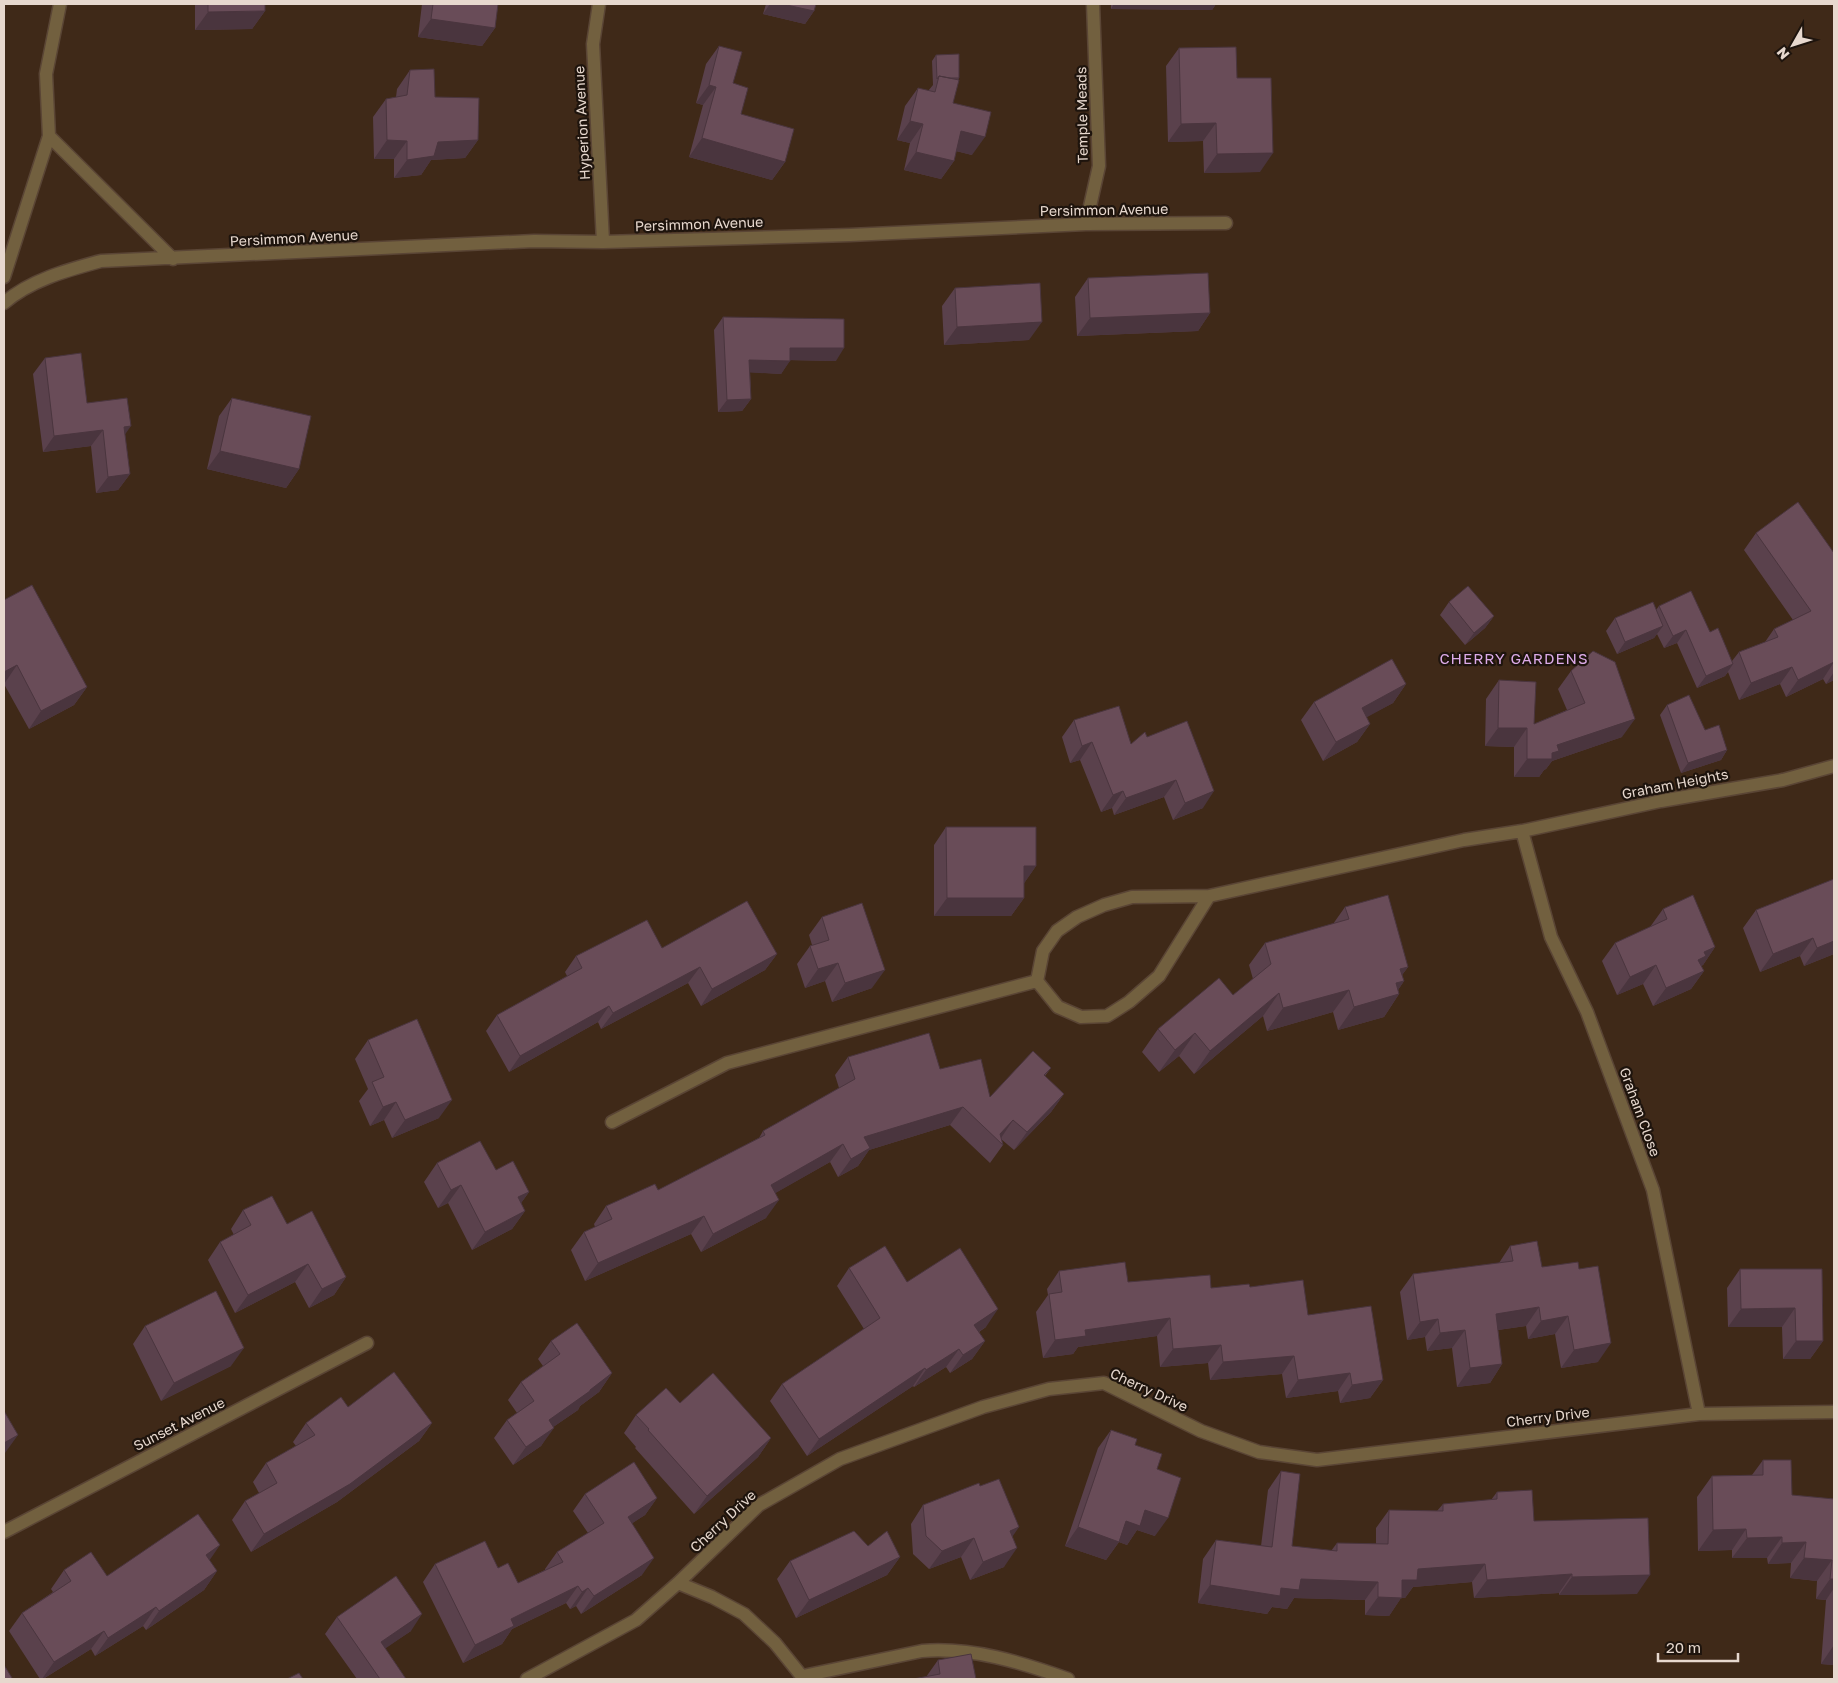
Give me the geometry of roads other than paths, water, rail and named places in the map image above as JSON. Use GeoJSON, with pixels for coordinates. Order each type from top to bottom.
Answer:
{"type":"FeatureCollection","features":[{"type":"Feature","properties":{"kind":"street"},"geometry":{"type":"LineString","coordinates":[[4,277],[49,136],[46,74],[60,4]]}},
{"type":"Feature","properties":{"kind":"street","name":"Hyperion Avenue"},"geometry":{"type":"LineString","coordinates":[[600,4],[593,44],[603,242]]}},
{"type":"Feature","properties":{"kind":"street","name":"Temple Meads"},"geometry":{"type":"LineString","coordinates":[[1086,224],[1098,166],[1094,4]]}},
{"type":"Feature","properties":{"kind":"street"},"geometry":{"type":"LineString","coordinates":[[49,136],[173,259]]}},
{"type":"Feature","properties":{"kind":"street","name":"Persimmon Avenue"},"geometry":{"type":"LineString","coordinates":[[4,303],[26,288],[63,271],[101,261],[524,242],[603,242],[840,235],[1086,224],[1226,223]]}},
{"type":"Feature","properties":{"kind":"street","name":"Graham Heights"},"geometry":{"type":"LineString","coordinates":[[1037,981],[1043,951],[1056,931],[1077,917],[1104,905],[1132,897],[1208,896],[1464,840],[1522,831],[1661,801],[1782,780],[1834,766]]}},
{"type":"Feature","properties":{"kind":"street","name":"Graham Close"},"geometry":{"type":"LineString","coordinates":[[1522,831],[1551,937],[1587,1012],[1653,1190],[1699,1414]]}},
{"type":"Feature","properties":{"kind":"street"},"geometry":{"type":"LineString","coordinates":[[612,1122],[727,1062],[1037,981],[1058,1007],[1081,1017],[1107,1016],[1129,1002],[1159,976],[1208,896]]}},
{"type":"Feature","properties":{"kind":"street","name":"Sunset Avenue"},"geometry":{"type":"LineString","coordinates":[[4,1532],[368,1343]]}},
{"type":"Feature","properties":{"kind":"street","name":"Cherry Drive"},"geometry":{"type":"LineString","coordinates":[[527,1679],[636,1620],[678,1583],[758,1505],[840,1459],[983,1407],[1048,1389],[1104,1383],[1201,1432],[1259,1452],[1317,1460],[1699,1414],[1834,1412]]}},
{"type":"Feature","properties":{"kind":"street"},"geometry":{"type":"LineString","coordinates":[[678,1583],[712,1597],[744,1614],[775,1643],[804,1678],[922,1651],[941,1650],[988,1655],[1028,1665],[1068,1679]]}},
{"type":"Feature","properties":{"kind":"district","name":"CHERRY GARDENS"},"geometry":{"type":"Point","coordinates":[1514,659]}}]}
